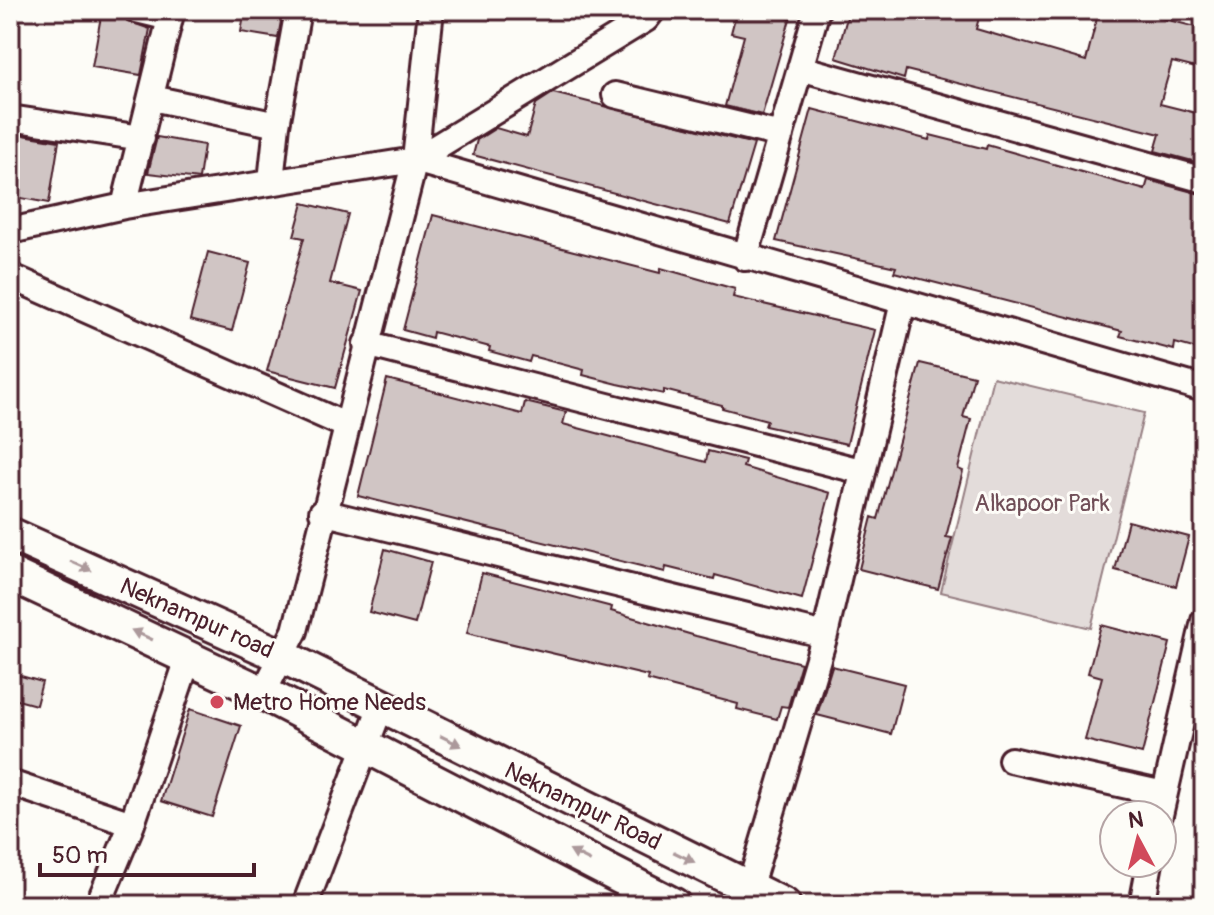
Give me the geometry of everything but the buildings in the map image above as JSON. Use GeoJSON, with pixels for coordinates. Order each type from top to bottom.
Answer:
{"type":"FeatureCollection","features":[{"type":"Feature","properties":{"kind":"street"},"geometry":{"type":"LineString","coordinates":[[124,206],[171,14],[137,10]]}},
{"type":"Feature","properties":{"kind":"street"},"geometry":{"type":"LineString","coordinates":[[271,181],[277,125],[298,10]]}},
{"type":"Feature","properties":{"kind":"street"},"geometry":{"type":"LineString","coordinates":[[263,693],[282,656],[304,598],[322,512],[415,160],[431,10]]}},
{"type":"Feature","properties":{"kind":"street"},"geometry":{"type":"LineString","coordinates":[[10,231],[124,206],[415,160],[646,19],[653,10]]}},
{"type":"Feature","properties":{"kind":"street"},"geometry":{"type":"LineString","coordinates":[[745,258],[817,10]]}},
{"type":"Feature","properties":{"kind":"street"},"geometry":{"type":"LineString","coordinates":[[800,68],[1204,180]]}},
{"type":"Feature","properties":{"kind":"street"},"geometry":{"type":"LineString","coordinates":[[615,95],[781,135]]}},
{"type":"Feature","properties":{"kind":"street"},"geometry":{"type":"LineString","coordinates":[[152,98],[277,125]]}},
{"type":"Feature","properties":{"kind":"street"},"geometry":{"type":"LineString","coordinates":[[10,118],[142,138]]}},
{"type":"Feature","properties":{"kind":"street"},"geometry":{"type":"LineString","coordinates":[[415,160],[1204,389]]}},
{"type":"Feature","properties":{"kind":"street"},"geometry":{"type":"LineString","coordinates":[[10,276],[345,425]]}},
{"type":"Feature","properties":{"kind":"street"},"geometry":{"type":"LineString","coordinates":[[749,889],[825,635],[903,302]]}},
{"type":"Feature","properties":{"kind":"street"},"geometry":{"type":"LineString","coordinates":[[366,344],[861,471]]}},
{"type":"Feature","properties":{"kind":"street"},"geometry":{"type":"LineString","coordinates":[[322,512],[825,635]]}},
{"type":"Feature","properties":{"kind":"street","name":"Neknampur road"},"geometry":{"type":"LineString","coordinates":[[10,534],[282,656],[381,706]]}},
{"type":"Feature","properties":{"kind":"street","name":"Neknampur road"},"geometry":{"type":"LineString","coordinates":[[10,574],[189,656],[365,745]]}},
{"type":"Feature","properties":{"kind":"street"},"geometry":{"type":"LineString","coordinates":[[1164,799],[1194,706],[1204,621]]}},
{"type":"Feature","properties":{"kind":"street"},"geometry":{"type":"LineString","coordinates":[[98,905],[132,824],[189,656]]}},
{"type":"Feature","properties":{"kind":"street"},"geometry":{"type":"LineString","coordinates":[[305,905],[381,706]]}},
{"type":"Feature","properties":{"kind":"street","name":"Neknampur Road"},"geometry":{"type":"LineString","coordinates":[[381,706],[784,905]]}},
{"type":"Feature","properties":{"kind":"street","name":"Neknampur Road"},"geometry":{"type":"LineString","coordinates":[[365,745],[674,905]]}},
{"type":"Feature","properties":{"kind":"street"},"geometry":{"type":"LineString","coordinates":[[1011,760],[1145,799]]}},
{"type":"Feature","properties":{"kind":"street"},"geometry":{"type":"LineString","coordinates":[[10,783],[132,824]]}},
{"type":"Feature","properties":{"kind":"street"},"geometry":{"type":"LineString","coordinates":[[1142,905],[1147,879]]}},
{"type":"Feature","properties":{"kind":"green space","name":"Alkapoor Park"},"geometry":{"type":"Polygon","coordinates":[[[993,377],[1144,413],[1091,628],[941,592],[993,377]]]}},
{"type":"Feature","properties":{"kind":"place","name":"Metro Home Needs"},"geometry":{"type":"Point","coordinates":[217,702]}}]}
